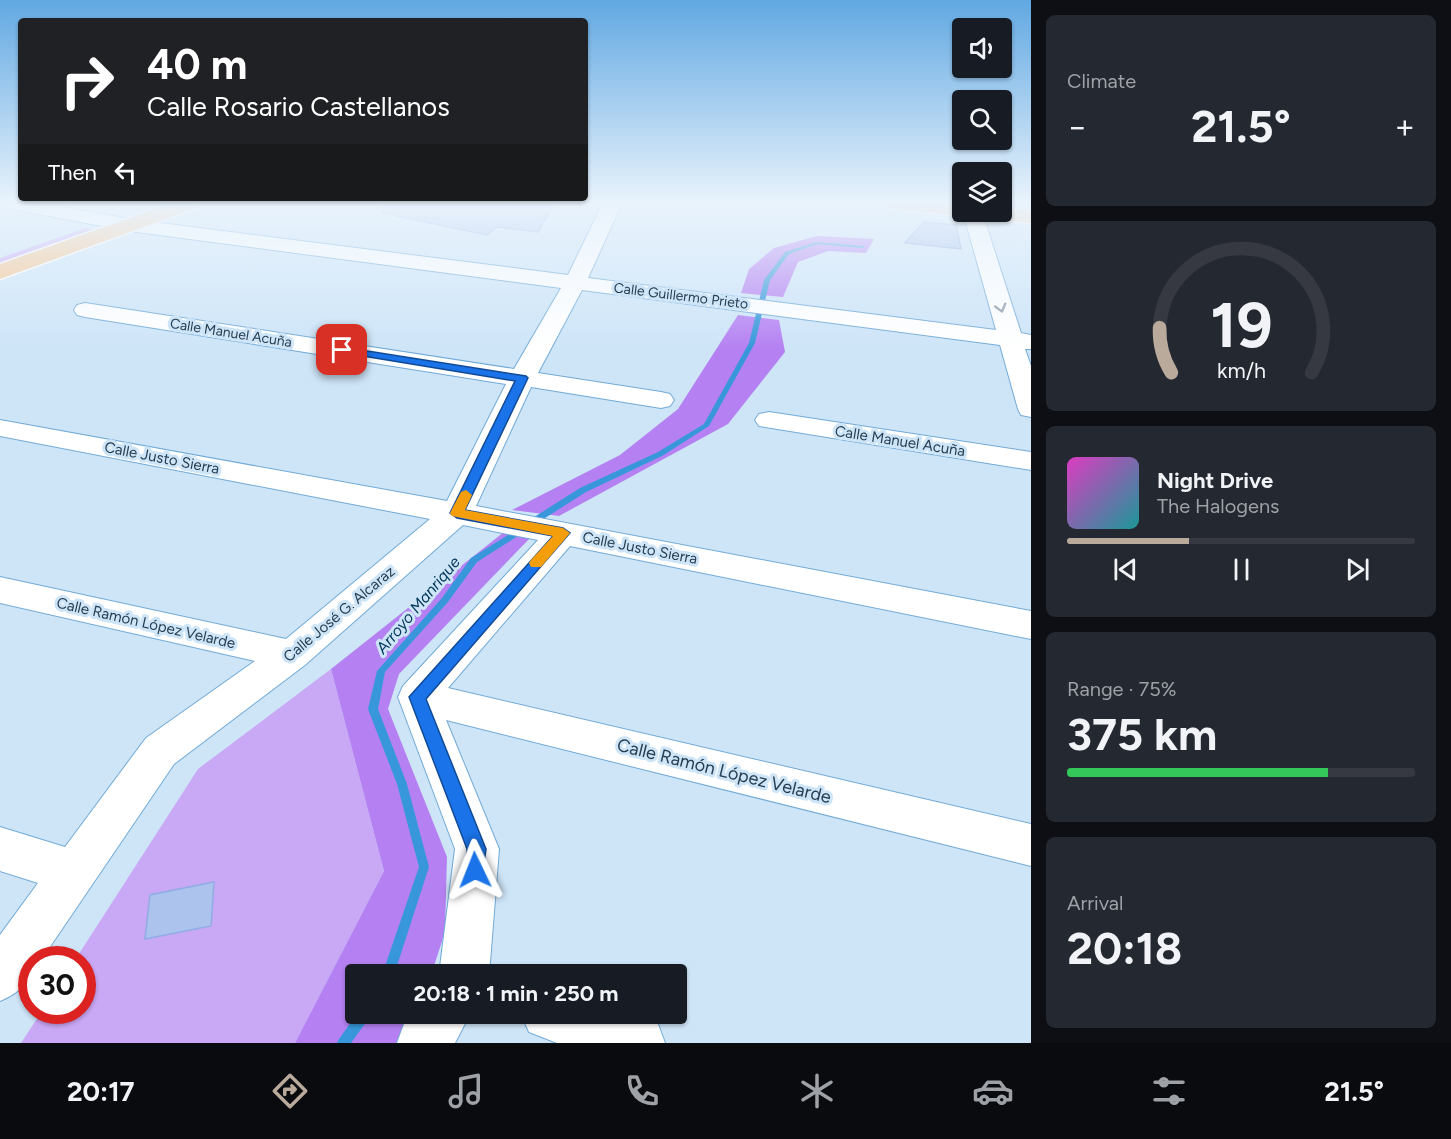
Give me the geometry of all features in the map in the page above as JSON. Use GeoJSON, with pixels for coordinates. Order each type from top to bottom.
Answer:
{"type":"FeatureCollection","features":[{"type":"Feature","properties":{"kind":"main road"},"geometry":{"type":"LineString","coordinates":[[0,272],[56,252]]}},
{"type":"Feature","properties":{"kind":"street","name":"Calle Guillermo Prieto"},"geometry":{"type":"LineString","coordinates":[[334,252],[1021,341]]}},
{"type":"Feature","properties":{"kind":"street","name":"Calle José G. Alcaraz"},"geometry":{"type":"LineString","coordinates":[[0,976],[160,752],[292,655],[470,515],[522,378],[590,252]]}},
{"type":"Feature","properties":{"kind":"street"},"geometry":{"type":"LineString","coordinates":[[988,252],[1021,341],[1031,409]]}},
{"type":"Feature","properties":{"kind":"street","name":"Calle Manuel Acuña"},"geometry":{"type":"LineString","coordinates":[[85,310],[661,400]]}},
{"type":"Feature","properties":{"kind":"street","name":"Calle Manuel Acuña"},"geometry":{"type":"LineString","coordinates":[[769,420],[1031,461]]}},
{"type":"Feature","properties":{"kind":"street","name":"Calle Justo Sierra"},"geometry":{"type":"LineString","coordinates":[[0,428],[470,515],[1031,625]]}},
{"type":"Feature","properties":{"kind":"street"},"geometry":{"type":"LineString","coordinates":[[465,964],[477,849],[417,697],[557,532]]}},
{"type":"Feature","properties":{"kind":"street","name":"Calle Ramón López Velarde"},"geometry":{"type":"LineString","coordinates":[[0,590],[292,655]]}},
{"type":"Feature","properties":{"kind":"street","name":"Calle Ramón López Velarde"},"geometry":{"type":"LineString","coordinates":[[417,697],[1031,845]]}},
{"type":"Feature","properties":{"kind":"street"},"geometry":{"type":"LineString","coordinates":[[0,849],[75,872]]}},
{"type":"Feature","properties":{"kind":"street"},"geometry":{"type":"LineString","coordinates":[[423,1043],[437,1024]]}},
{"type":"Feature","properties":{"kind":"street"},"geometry":{"type":"LineString","coordinates":[[579,1024],[639,1043]]}},
{"type":"Feature","properties":{"kind":"shaded area"},"geometry":{"type":"Polygon","coordinates":[[[18,252],[33,252],[0,263],[0,258],[18,252]]]}},
{"type":"Feature","properties":{"kind":"shaded area"},"geometry":{"type":"Polygon","coordinates":[[[770,252],[826,252],[798,262],[783,297],[741,293],[749,269],[770,252]]]}},
{"type":"Feature","properties":{"kind":"shaded area"},"geometry":{"type":"Polygon","coordinates":[[[738,315],[779,320],[785,352],[728,424],[559,516],[512,510],[620,455],[678,409],[738,315]]]}},
{"type":"Feature","properties":{"kind":"shaded area"},"geometry":{"type":"Polygon","coordinates":[[[504,532],[531,537],[399,674],[388,709],[447,857],[445,932],[435,964],[345,964],[345,1024],[411,1024],[400,1043],[295,1043],[384,871],[331,669],[504,532]]]}},
{"type":"Feature","properties":{"kind":"shaded area"},"geometry":{"type":"Polygon","coordinates":[[[331,669],[384,871],[295,1043],[21,1043],[33,1024],[96,1024],[96,946],[84,946],[198,769],[331,669]]]}},
{"type":"Feature","properties":{"kind":"building"},"geometry":{"type":"Polygon","coordinates":[[[214,882],[211,926],[145,939],[150,895],[214,882]]]}},
{"type":"Feature","properties":{"kind":"waterway","name":"Arroyo Manrique"},"geometry":{"type":"LineString","coordinates":[[531,523],[583,490],[660,454],[707,425],[752,343],[767,280],[787,253],[791,252]]}},
{"type":"Feature","properties":{"kind":"waterway","name":"Arroyo Manrique"},"geometry":{"type":"LineString","coordinates":[[392,964],[424,867],[402,784],[373,709],[381,671],[445,600],[474,560],[521,530]]}},
{"type":"Feature","properties":{"kind":"waterway","name":"Arroyo Manrique"},"geometry":{"type":"LineString","coordinates":[[343,1043],[357,1024]]}},
{"type":"Feature","properties":{"kind":"slow traffic"},"geometry":{"type":"LineString","coordinates":[[466,495],[457,513],[563,533],[536,563]]}},
{"type":"Feature","properties":{"kind":"route"},"geometry":{"type":"LineString","coordinates":[[342,350],[522,378],[457,513],[563,533],[417,697],[477,849],[475,870]]}}]}
